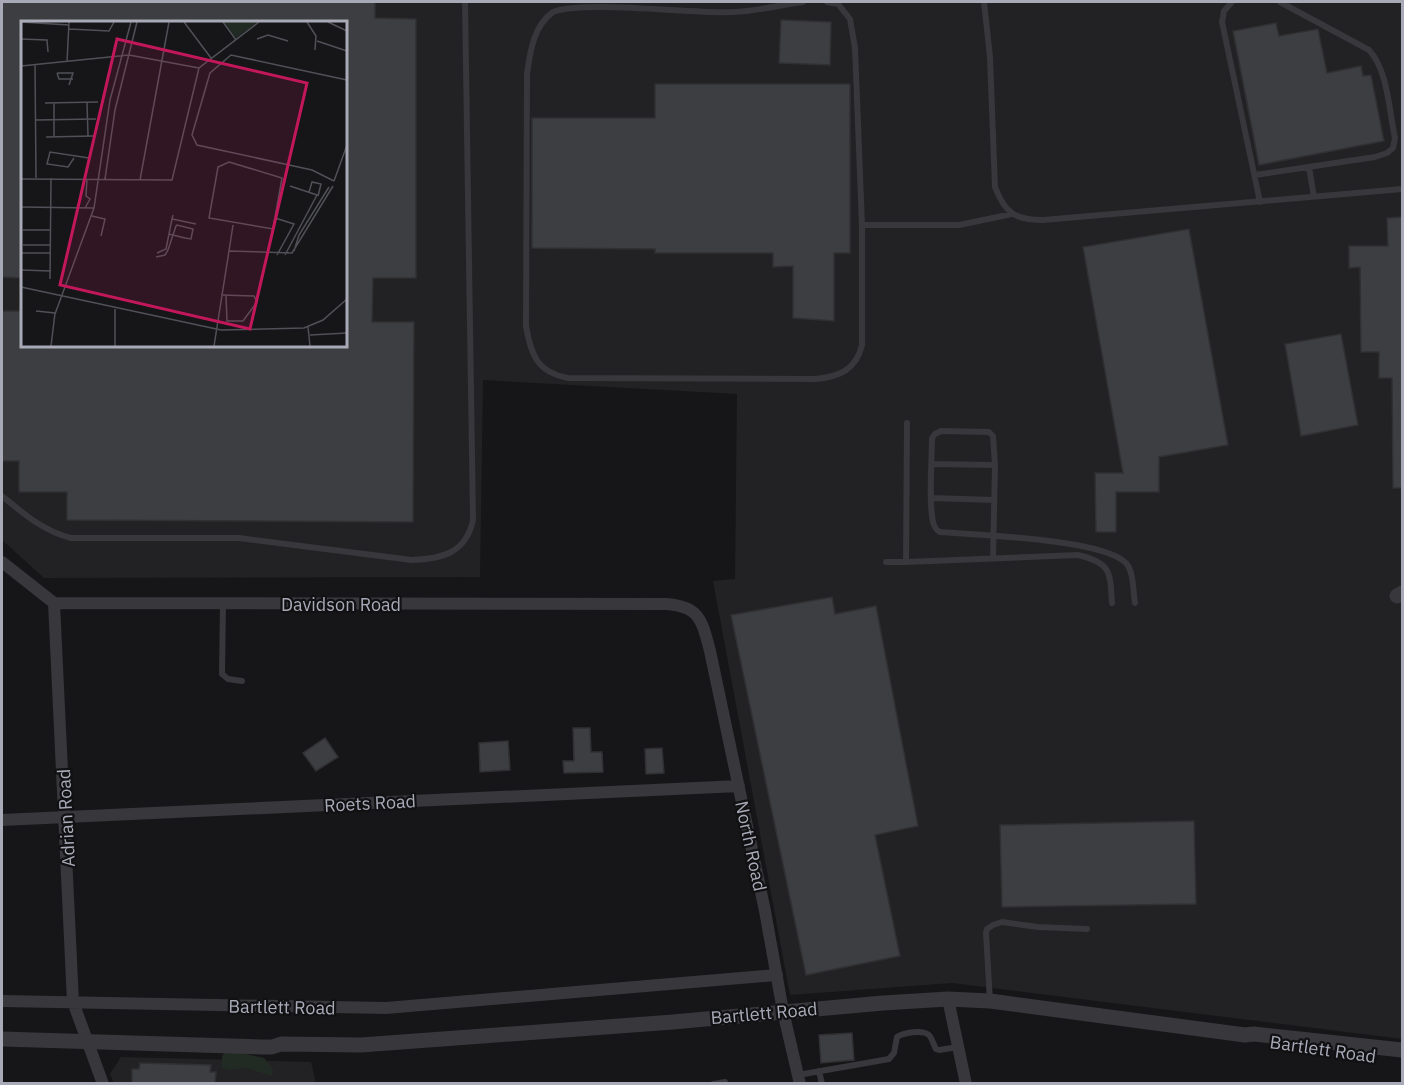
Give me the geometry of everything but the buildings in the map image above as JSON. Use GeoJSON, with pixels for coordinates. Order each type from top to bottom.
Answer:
{"type":"FeatureCollection","features":[{"type":"Feature","properties":{"kind":"street"},"geometry":{"type":"LineString","coordinates":[[2,562],[54,603]]}},
{"type":"Feature","properties":{"kind":"street","name":"Davidson Road"},"geometry":{"type":"LineString","coordinates":[[54,603],[666,604],[682,605],[694,611]]}},
{"type":"Feature","properties":{"kind":"street","name":"Adrian Road"},"geometry":{"type":"LineString","coordinates":[[54,603],[73,1002],[103,1083]]}},
{"type":"Feature","properties":{"kind":"street","name":"North Road"},"geometry":{"type":"LineString","coordinates":[[694,611],[704,629],[710,651],[783,1011],[799,1079]]}},
{"type":"Feature","properties":{"kind":"street","name":"Roets Road"},"geometry":{"type":"LineString","coordinates":[[2,820],[739,786]]}},
{"type":"Feature","properties":{"kind":"street","name":"Bartlett Road"},"geometry":{"type":"LineString","coordinates":[[2,1000],[386,1008],[777,975]]}},
{"type":"Feature","properties":{"kind":"street"},"geometry":{"type":"LineString","coordinates":[[948,999],[966,1083]]}},
{"type":"Feature","properties":{"kind":"street","name":"Bartlett Road"},"geometry":{"type":"LineString","coordinates":[[2,1031],[262,1047],[281,1044],[361,1045],[948,999],[990,1001],[1245,1035],[1254,1034],[1402,1050]]}},
{"type":"Feature","properties":{"kind":"street","name":"Bartlett Road"},"geometry":{"type":"LineString","coordinates":[[1245,1035],[1253,1039],[1402,1060]]}},
{"type":"Feature","properties":{"kind":"street","name":"Bartlett Road"},"geometry":{"type":"LineString","coordinates":[[2,1039],[87,1037]]}},
{"type":"Feature","properties":{"kind":"lane"},"geometry":{"type":"LineString","coordinates":[[2,496],[42,527],[54,534],[71,538],[239,538],[412,560],[427,560],[442,556],[464,544],[471,532],[473,520],[465,2]]}},
{"type":"Feature","properties":{"kind":"lane"},"geometry":{"type":"LineString","coordinates":[[802,2],[771,4],[734,12],[590,3],[554,11],[540,26],[531,49],[527,74],[526,326],[532,352],[539,364],[548,371],[556,376],[568,378],[814,379],[837,375],[854,365],[860,356],[862,345],[862,225],[853,31],[850,19],[838,4],[827,2]]}},
{"type":"Feature","properties":{"kind":"lane"},"geometry":{"type":"LineString","coordinates":[[984,2],[990,57],[995,187],[1005,207],[1022,219],[1043,220],[1402,189]]}},
{"type":"Feature","properties":{"kind":"lane"},"geometry":{"type":"LineString","coordinates":[[1232,2],[1224,11],[1222,22],[1260,202]]}},
{"type":"Feature","properties":{"kind":"lane"},"geometry":{"type":"LineString","coordinates":[[1255,175],[1375,157],[1393,148],[1395,138],[1381,69],[1376,57],[1369,50],[1280,2]]}},
{"type":"Feature","properties":{"kind":"lane"},"geometry":{"type":"LineString","coordinates":[[1309,167],[1314,197]]}},
{"type":"Feature","properties":{"kind":"lane"},"geometry":{"type":"LineString","coordinates":[[862,225],[959,225],[1012,214]]}},
{"type":"Feature","properties":{"kind":"lane"},"geometry":{"type":"LineString","coordinates":[[906,562],[907,423]]}},
{"type":"Feature","properties":{"kind":"lane"},"geometry":{"type":"LineString","coordinates":[[993,558],[993,537],[995,465],[993,436],[988,432],[941,431],[932,438],[933,523],[936,529],[940,532],[993,537],[1079,545],[1112,554],[1126,563],[1130,570],[1135,603]]}},
{"type":"Feature","properties":{"kind":"lane"},"geometry":{"type":"LineString","coordinates":[[932,464],[995,465]]}},
{"type":"Feature","properties":{"kind":"lane"},"geometry":{"type":"LineString","coordinates":[[932,498],[994,500]]}},
{"type":"Feature","properties":{"kind":"lane"},"geometry":{"type":"LineString","coordinates":[[886,562],[1078,555],[1095,559],[1106,567],[1110,578],[1112,603]]}},
{"type":"Feature","properties":{"kind":"lane"},"geometry":{"type":"LineString","coordinates":[[223,603],[222,674],[228,679],[242,681]]}},
{"type":"Feature","properties":{"kind":"lane"},"geometry":{"type":"LineString","coordinates":[[990,1001],[986,933],[993,924],[1002,922],[1038,927],[1087,929]]}},
{"type":"Feature","properties":{"kind":"lane"},"geometry":{"type":"LineString","coordinates":[[799,1079],[819,1071],[889,1059],[894,1053],[897,1037],[902,1034],[924,1033],[929,1035],[936,1049],[939,1050],[958,1047]]}},
{"type":"Feature","properties":{"kind":"lane"},"geometry":{"type":"LineString","coordinates":[[819,1071],[822,1083]]}},
{"type":"Feature","properties":{"kind":"lane"},"geometry":{"type":"LineString","coordinates":[[713,1083],[725,1082]]}},
{"type":"Feature","properties":{"kind":"shaded area"},"geometry":{"type":"Polygon","coordinates":[[[2,2],[1402,2],[1402,1039],[952,983],[790,995],[713,581],[735,579],[737,394],[483,380],[480,577],[44,578],[2,540],[2,2]]]}},
{"type":"Feature","properties":{"kind":"shaded area"},"geometry":{"type":"Polygon","coordinates":[[[227,1050],[264,1058],[273,1069],[272,1076],[246,1068],[229,1070],[222,1068],[222,1056],[227,1050]]]}},
{"type":"Feature","properties":{"kind":"shaded area"},"geometry":{"type":"Polygon","coordinates":[[[121,1057],[311,1062],[316,1083],[114,1084],[110,1074],[121,1057]]]}}]}
